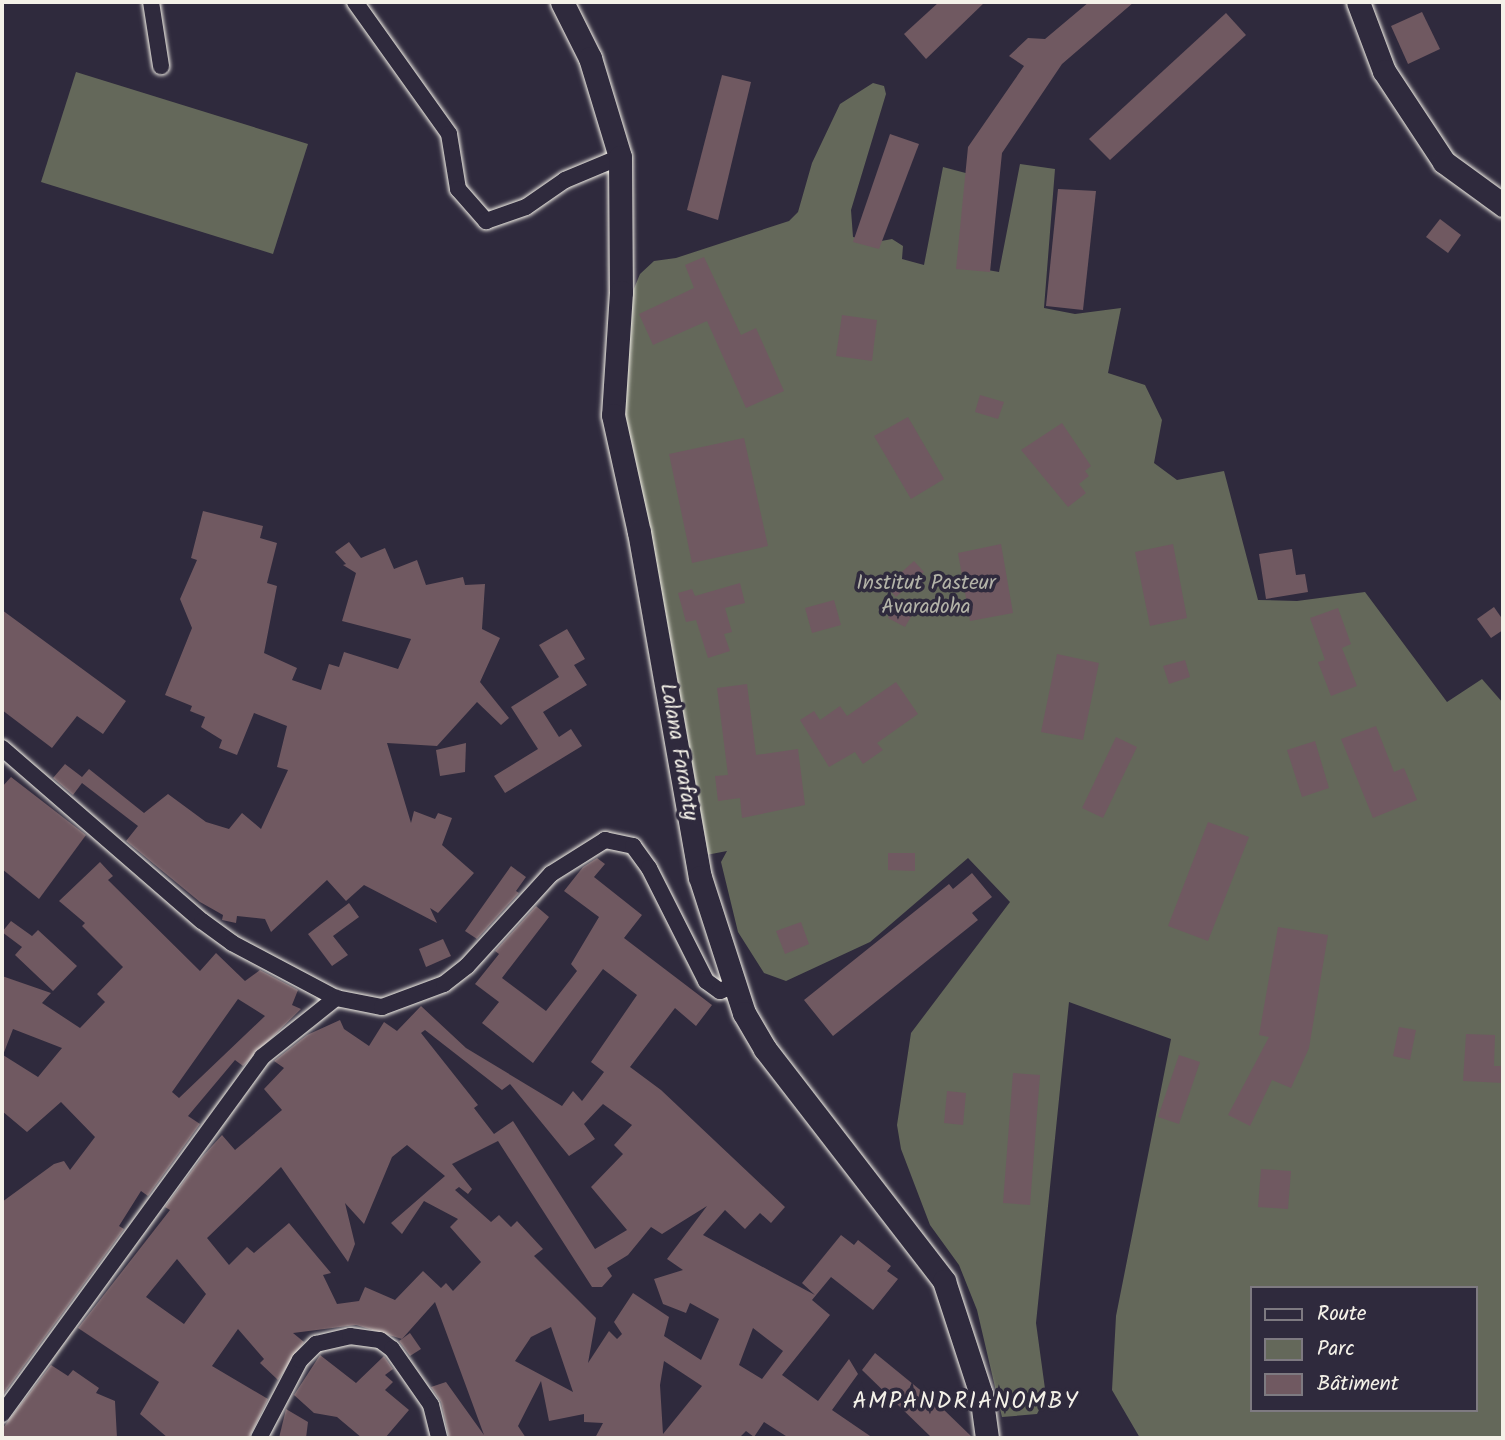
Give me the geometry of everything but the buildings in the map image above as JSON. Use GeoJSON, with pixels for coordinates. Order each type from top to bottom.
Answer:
{"type":"FeatureCollection","features":[{"type":"Feature","properties":{"kind":"main road","name":"Lalana Farafaty"},"geometry":{"type":"LineString","coordinates":[[562,2],[590,58],[620,157],[622,281],[613,415],[639,532],[700,877],[735,985],[765,1049],[944,1281],[981,1394],[987,1438]]}},
{"type":"Feature","properties":{"kind":"main road"},"geometry":{"type":"LineString","coordinates":[[1358,2],[1384,71],[1444,162],[1503,205]]}},
{"type":"Feature","properties":{"kind":"street"},"geometry":{"type":"LineString","coordinates":[[151,2],[161,66]]}},
{"type":"Feature","properties":{"kind":"street"},"geometry":{"type":"LineString","coordinates":[[355,2],[449,134],[458,189],[486,221],[526,207],[565,180],[620,157]]}},
{"type":"Feature","properties":{"kind":"street"},"geometry":{"type":"LineString","coordinates":[[2,748],[212,929],[336,998],[382,1007],[444,984],[467,966],[551,874],[605,840],[633,846],[649,868],[706,981],[720,991],[735,985]]}},
{"type":"Feature","properties":{"kind":"street"},"geometry":{"type":"LineString","coordinates":[[2,1414],[262,1058],[336,998]]}},
{"type":"Feature","properties":{"kind":"street"},"geometry":{"type":"LineString","coordinates":[[260,1438],[300,1360],[316,1344],[350,1336],[380,1340],[393,1349],[431,1405],[439,1438]]}},
{"type":"Feature","properties":{"kind":"green space"},"geometry":{"type":"Polygon","coordinates":[[[76,72],[308,144],[273,254],[41,182],[76,72]]]}},
{"type":"Feature","properties":{"kind":"green space","name":"Institut Pasteur Avaradoha"},"geometry":{"type":"Polygon","coordinates":[[[873,83],[884,86],[886,94],[851,210],[853,237],[876,242],[892,239],[903,246],[902,259],[924,265],[943,167],[977,176],[965,266],[999,272],[1020,164],[1055,169],[1044,308],[1075,314],[1121,308],[1108,373],[1145,385],[1162,420],[1154,463],[1177,480],[1224,471],[1258,600],[1297,601],[1365,592],[1447,702],[1482,679],[1503,703],[1503,1438],[1140,1438],[1112,1390],[1116,1316],[1171,1039],[1069,1002],[1036,1323],[1046,1396],[1037,1414],[1002,1417],[977,1310],[959,1265],[930,1225],[901,1149],[897,1125],[911,1033],[1010,902],[968,858],[870,942],[786,981],[764,973],[738,932],[721,862],[727,851],[701,856],[679,692],[651,576],[621,407],[628,303],[640,274],[654,261],[676,258],[789,221],[798,212],[812,163],[840,104],[873,83]]]}},
{"type":"Feature","properties":{"kind":"district","name":"AMPANDRIANOMBY"},"geometry":{"type":"Point","coordinates":[966,1402]}}]}
